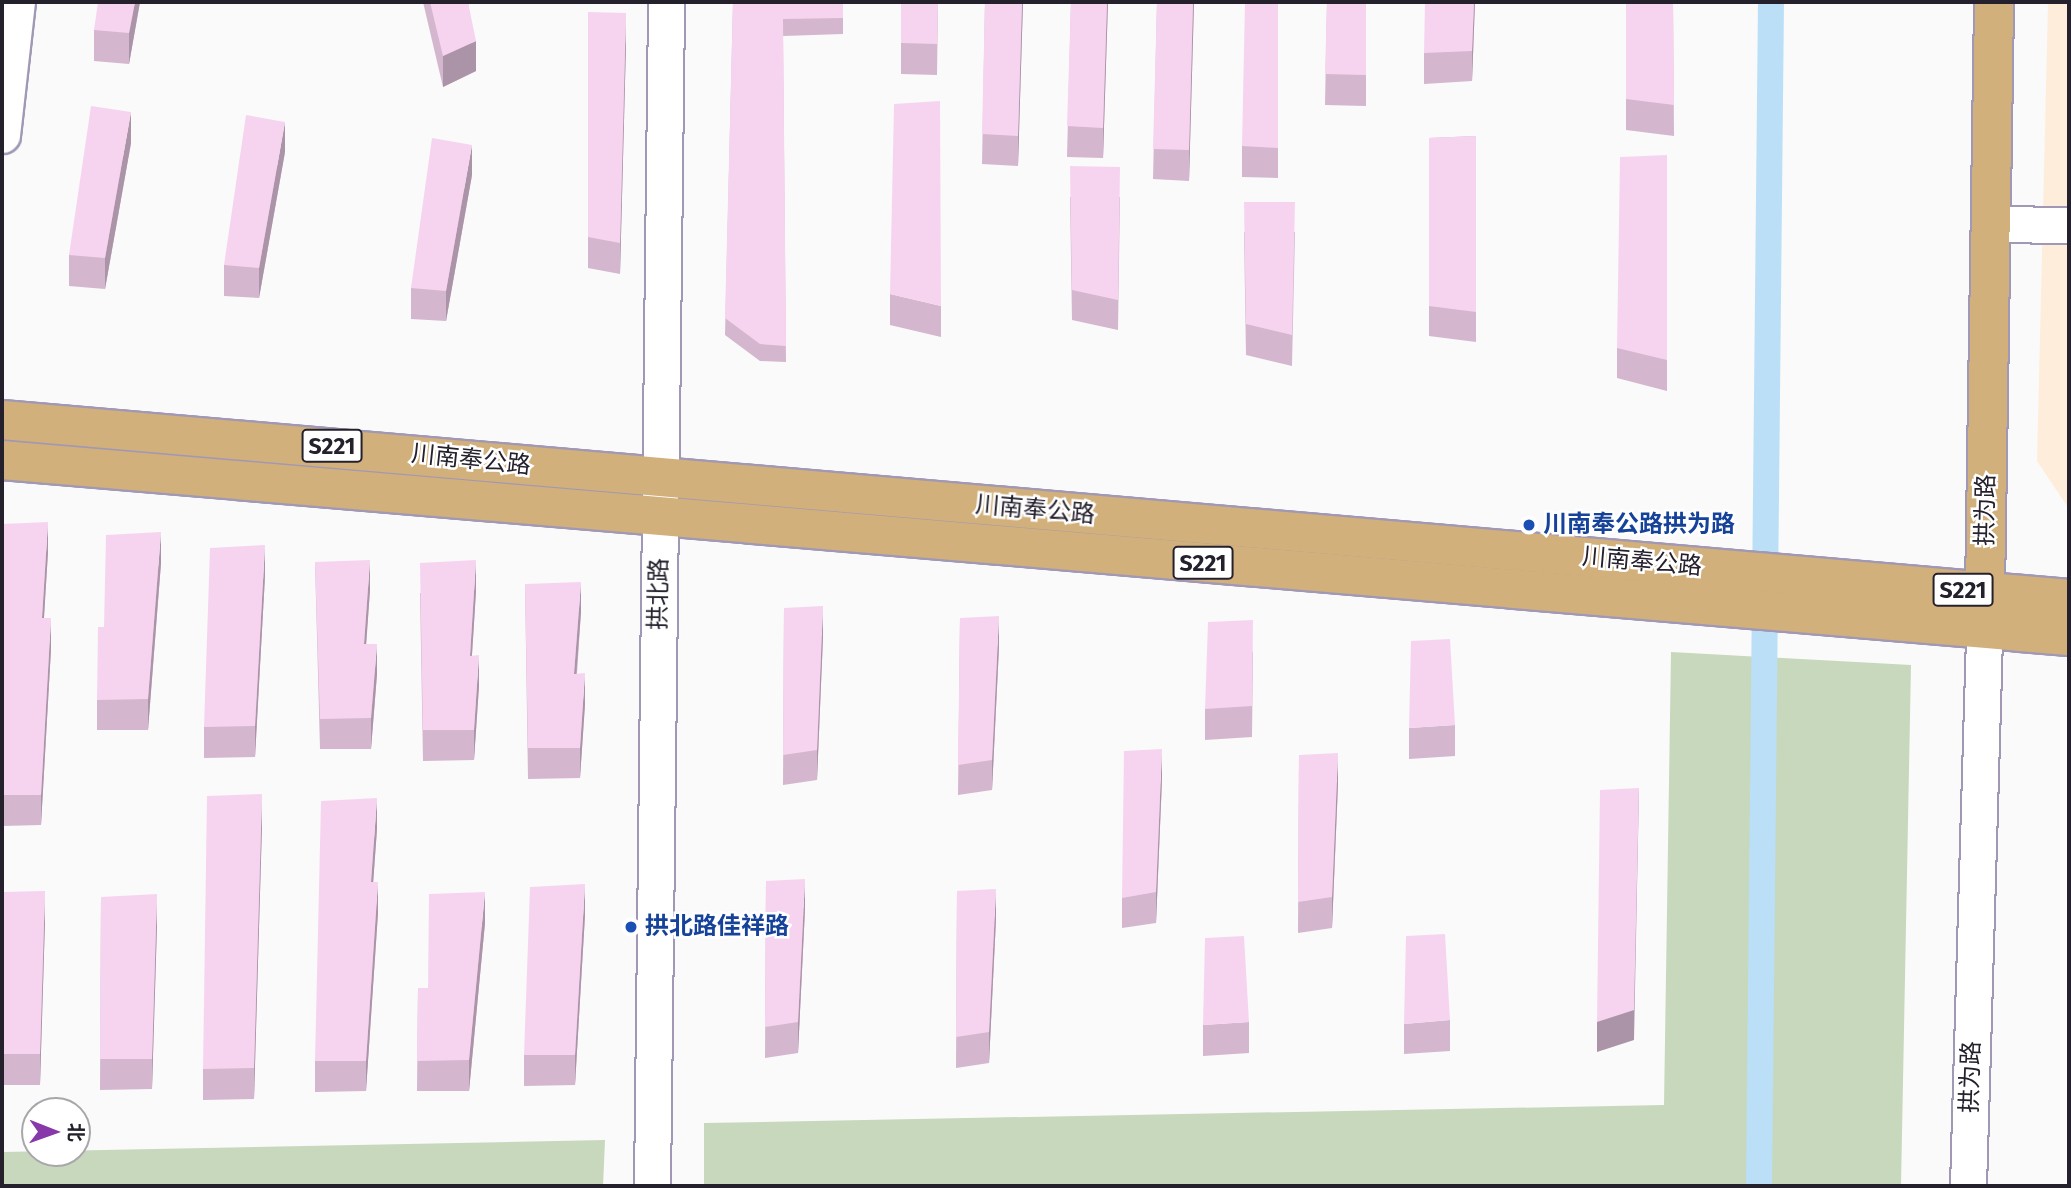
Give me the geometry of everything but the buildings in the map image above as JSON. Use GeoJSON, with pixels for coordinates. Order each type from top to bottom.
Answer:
{"type":"FeatureCollection","features":[{"type":"Feature","properties":{"kind":"main road","name":"拱为路"},"geometry":{"type":"LineString","coordinates":[[1985,592],[1994,2]]}},
{"type":"Feature","properties":{"kind":"main road","name":"川南奉公路"},"geometry":{"type":"LineString","coordinates":[[2,420],[661,479],[2069,598]]}},
{"type":"Feature","properties":{"kind":"main road","name":"川南奉公路"},"geometry":{"type":"LineString","coordinates":[[2,460],[2069,636]]}},
{"type":"Feature","properties":{"kind":"street"},"geometry":{"type":"LineString","coordinates":[[2,135],[16,2]]}},
{"type":"Feature","properties":{"kind":"street","name":"拱北路"},"geometry":{"type":"LineString","coordinates":[[652,1186],[666,2]]}},
{"type":"Feature","properties":{"kind":"street"},"geometry":{"type":"LineString","coordinates":[[1991,224],[2069,225]]}},
{"type":"Feature","properties":{"kind":"street","name":"拱为路"},"geometry":{"type":"LineString","coordinates":[[1968,1186],[1985,592]]}},
{"type":"Feature","properties":{"kind":"shaded area"},"geometry":{"type":"Polygon","coordinates":[[[2048,2],[2069,2],[2069,509],[2037,461],[2048,2]]]}},
{"type":"Feature","properties":{"kind":"green space"},"geometry":{"type":"Polygon","coordinates":[[[1671,652],[1911,665],[1901,1186],[704,1186],[704,1123],[1664,1105],[1671,652]]]}},
{"type":"Feature","properties":{"kind":"green space"},"geometry":{"type":"Polygon","coordinates":[[[605,1140],[603,1186],[2,1186],[2,1152],[21,1152],[21,1167],[91,1167],[91,1150],[605,1140]]]}},
{"type":"Feature","properties":{"kind":"waterway"},"geometry":{"type":"LineString","coordinates":[[1759,1186],[1771,2]]}},
{"type":"Feature","properties":{"kind":"place","name":"川南奉公路拱为路"},"geometry":{"type":"Point","coordinates":[1529,525]}},
{"type":"Feature","properties":{"kind":"place","name":"拱北路佳祥路"},"geometry":{"type":"Point","coordinates":[631,927]}}]}
